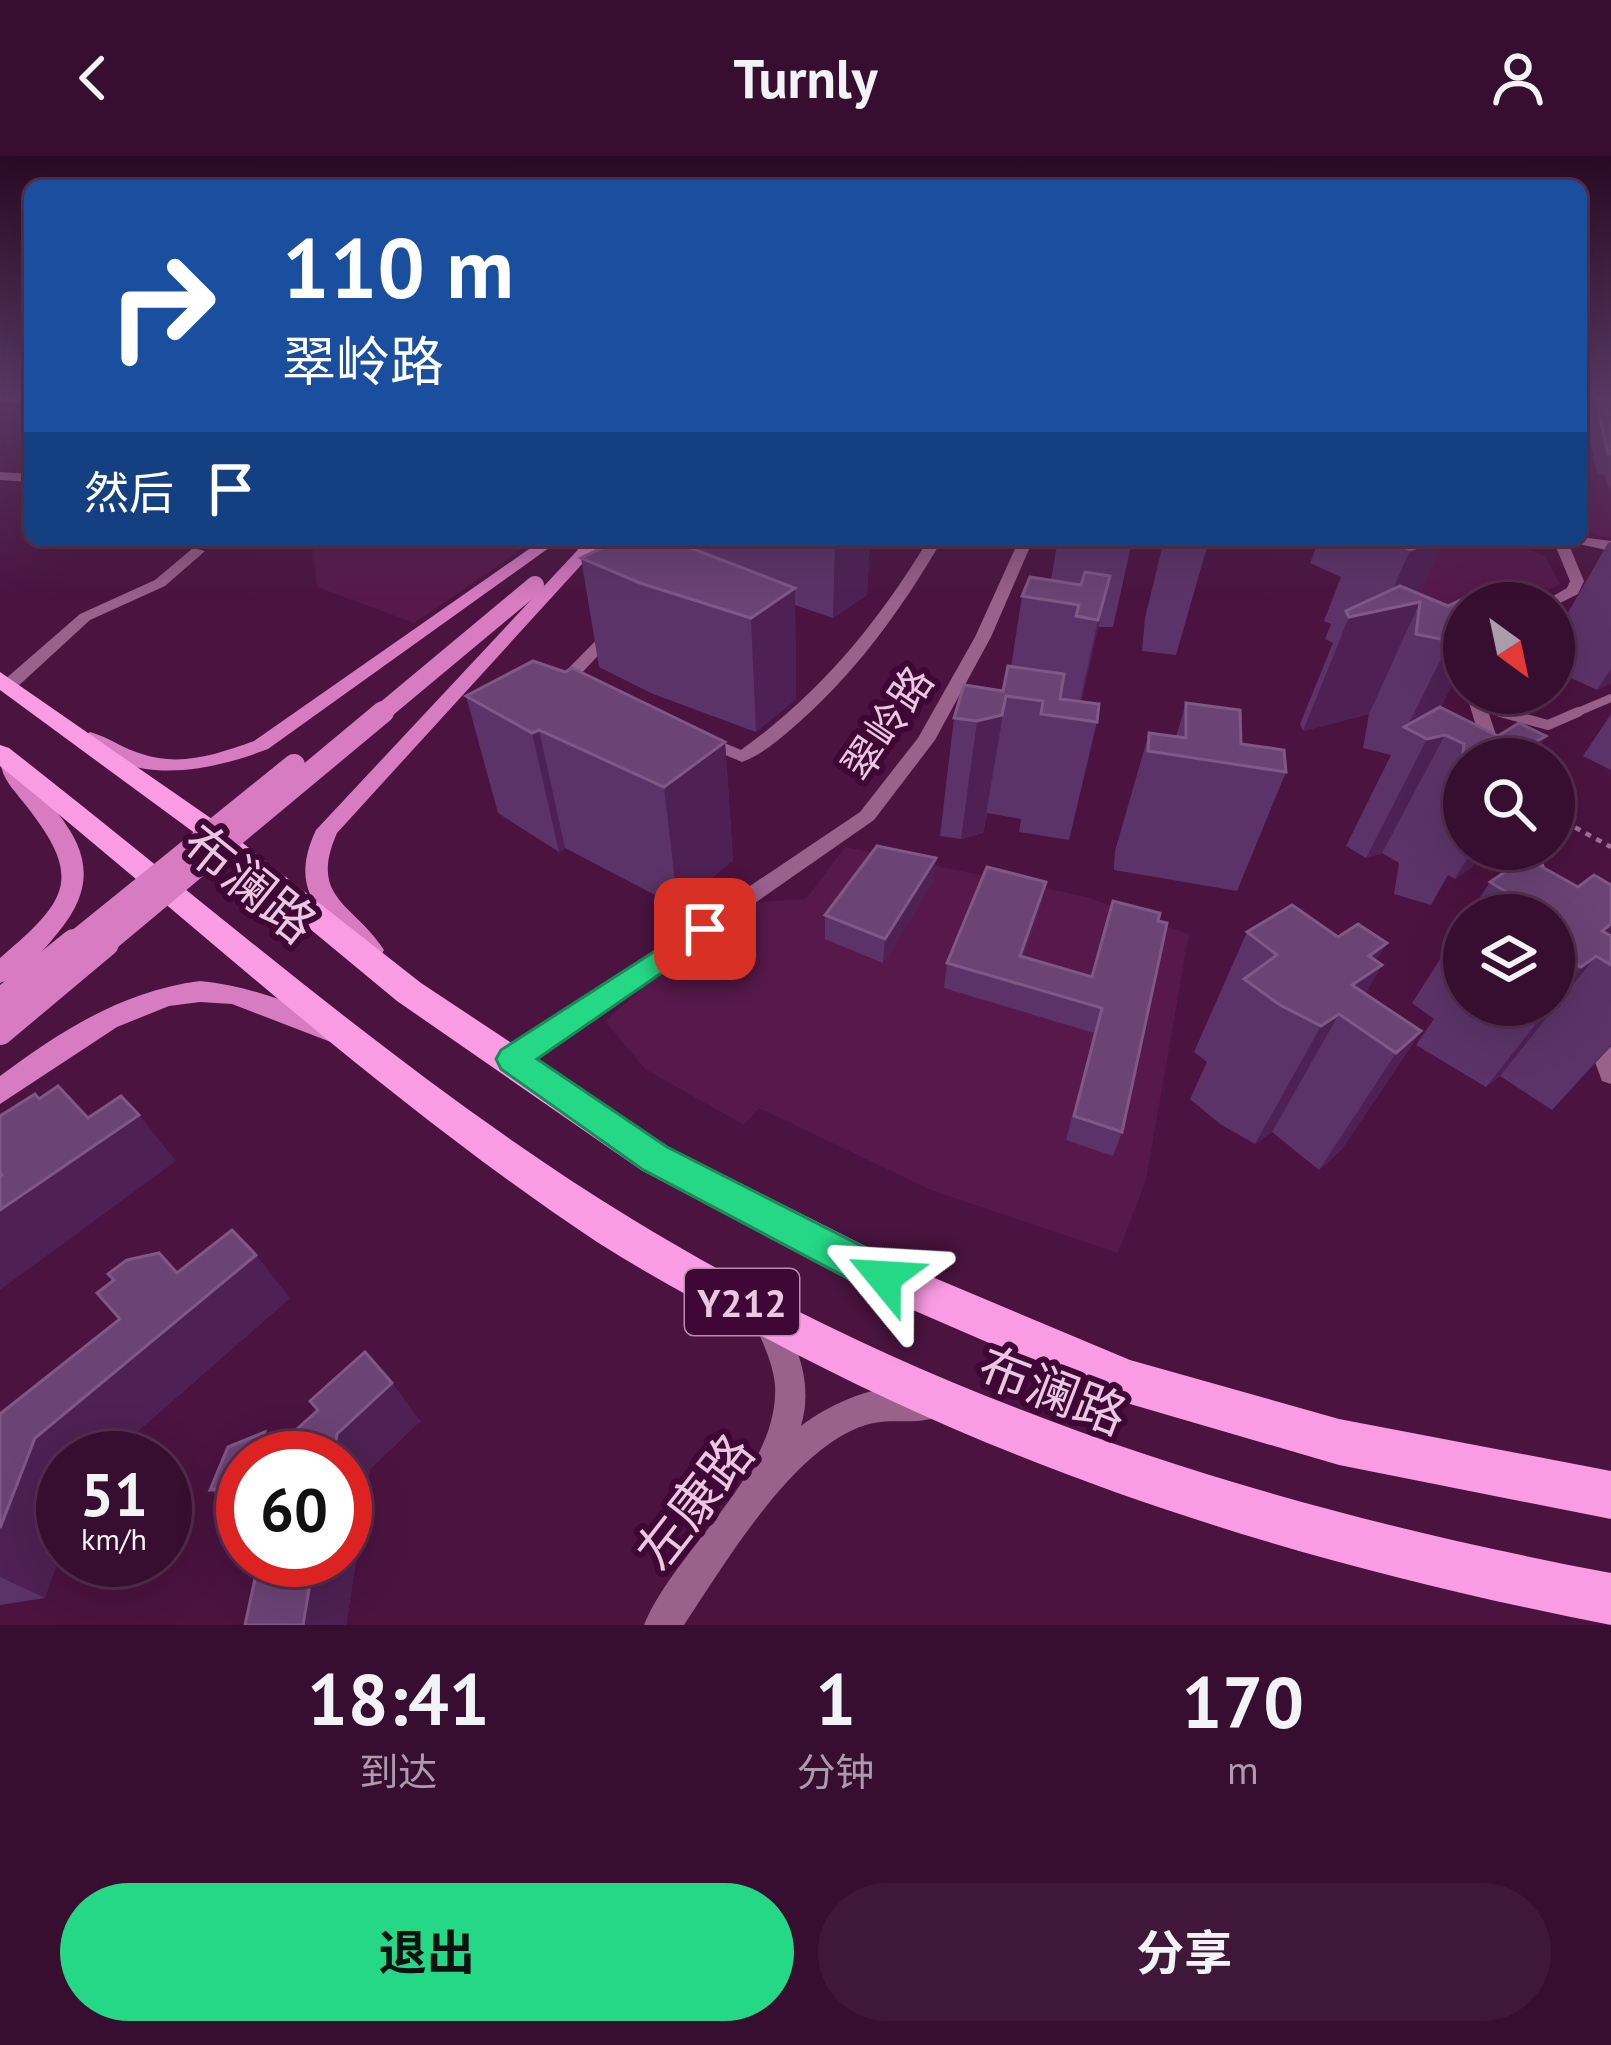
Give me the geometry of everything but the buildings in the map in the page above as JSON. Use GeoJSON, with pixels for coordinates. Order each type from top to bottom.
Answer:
{"type":"FeatureCollection","features":[{"type":"Feature","properties":{"kind":"main road"},"geometry":{"type":"LineString","coordinates":[[49,715],[150,767],[184,767],[236,755],[280,735],[544,546]]}},
{"type":"Feature","properties":{"kind":"main road"},"geometry":{"type":"LineString","coordinates":[[0,1031],[527,584],[560,546]]}},
{"type":"Feature","properties":{"kind":"main road"},"geometry":{"type":"LineString","coordinates":[[0,1003],[577,546]]}},
{"type":"Feature","properties":{"kind":"main road"},"geometry":{"type":"LineString","coordinates":[[409,992],[321,896],[310,860],[326,830],[590,546]]}},
{"type":"Feature","properties":{"kind":"main road","name":"布澜路"},"geometry":{"type":"LineString","coordinates":[[4,682],[202,825],[409,992],[655,1158],[884,1277],[1130,1382],[1339,1442],[1611,1495]]}},
{"type":"Feature","properties":{"kind":"main road"},"geometry":{"type":"LineString","coordinates":[[0,757],[70,844],[76,877],[68,901],[46,930],[0,973]]}},
{"type":"Feature","properties":{"kind":"main road","name":"布澜路"},"geometry":{"type":"LineString","coordinates":[[0,757],[358,1041],[602,1223],[850,1364],[941,1405],[1142,1482],[1310,1536],[1611,1599]]}},
{"type":"Feature","properties":{"kind":"main road"},"geometry":{"type":"LineString","coordinates":[[0,1092],[89,1030],[140,1006],[188,994],[233,994],[358,1041]]}},
{"type":"Feature","properties":{"kind":"street"},"geometry":{"type":"LineString","coordinates":[[677,728],[742,757],[788,726],[837,682],[931,546]]}},
{"type":"Feature","properties":{"kind":"street","name":"翠岭路"},"geometry":{"type":"LineString","coordinates":[[512,1059],[867,816],[926,740],[983,637],[1023,546]]}},
{"type":"Feature","properties":{"kind":"street"},"geometry":{"type":"LineString","coordinates":[[1567,546],[1575,586]]}},
{"type":"Feature","properties":{"kind":"street"},"geometry":{"type":"LineString","coordinates":[[4,682],[85,616],[166,578],[198,550]]}},
{"type":"Feature","properties":{"kind":"street"},"geometry":{"type":"LineString","coordinates":[[166,578],[192,581]]}},
{"type":"Feature","properties":{"kind":"street"},"geometry":{"type":"LineString","coordinates":[[611,698],[568,678],[624,620]]}},
{"type":"Feature","properties":{"kind":"street"},"geometry":{"type":"LineString","coordinates":[[1585,1001],[1611,1074]]}},
{"type":"Feature","properties":{"kind":"street"},"geometry":{"type":"LineString","coordinates":[[760,1485],[787,1427],[794,1395],[786,1355],[765,1315]]}},
{"type":"Feature","properties":{"kind":"street","name":"左康路"},"geometry":{"type":"LineString","coordinates":[[662,1625],[760,1485],[835,1422],[857,1411],[941,1405]]}},
{"type":"Feature","properties":{"kind":"lane"},"geometry":{"type":"LineString","coordinates":[[1575,713],[1611,698]]}},
{"type":"Feature","properties":{"kind":"lane"},"geometry":{"type":"LineString","coordinates":[[1518,714],[1548,725],[1574,714]]}},
{"type":"Feature","properties":{"kind":"path"},"geometry":{"type":"LineString","coordinates":[[1575,827],[1611,847]]}},
{"type":"Feature","properties":{"kind":"shaded area"},"geometry":{"type":"Polygon","coordinates":[[[1587,463],[1611,463],[1611,538],[1592,535],[1587,521],[1587,463]]]}},
{"type":"Feature","properties":{"kind":"shaded area"},"geometry":{"type":"Polygon","coordinates":[[[312,546],[526,546],[414,623],[317,587],[312,546]]]}},
{"type":"Feature","properties":{"kind":"shaded area"},"geometry":{"type":"Polygon","coordinates":[[[1417,546],[1522,546],[1545,556],[1559,582],[1443,582],[1443,611],[1412,609],[1422,561],[1417,546]]]}},
{"type":"Feature","properties":{"kind":"shaded area"},"geometry":{"type":"Polygon","coordinates":[[[845,847],[1087,897],[1189,934],[1146,1180],[1118,1253],[931,1190],[759,1108],[744,1125],[645,1069],[605,1021],[685,951],[758,902],[806,899],[845,847]]]}},
{"type":"Feature","properties":{"kind":"route"},"geometry":{"type":"LineString","coordinates":[[705,929],[512,1059],[655,1158],[884,1277]]}}]}
